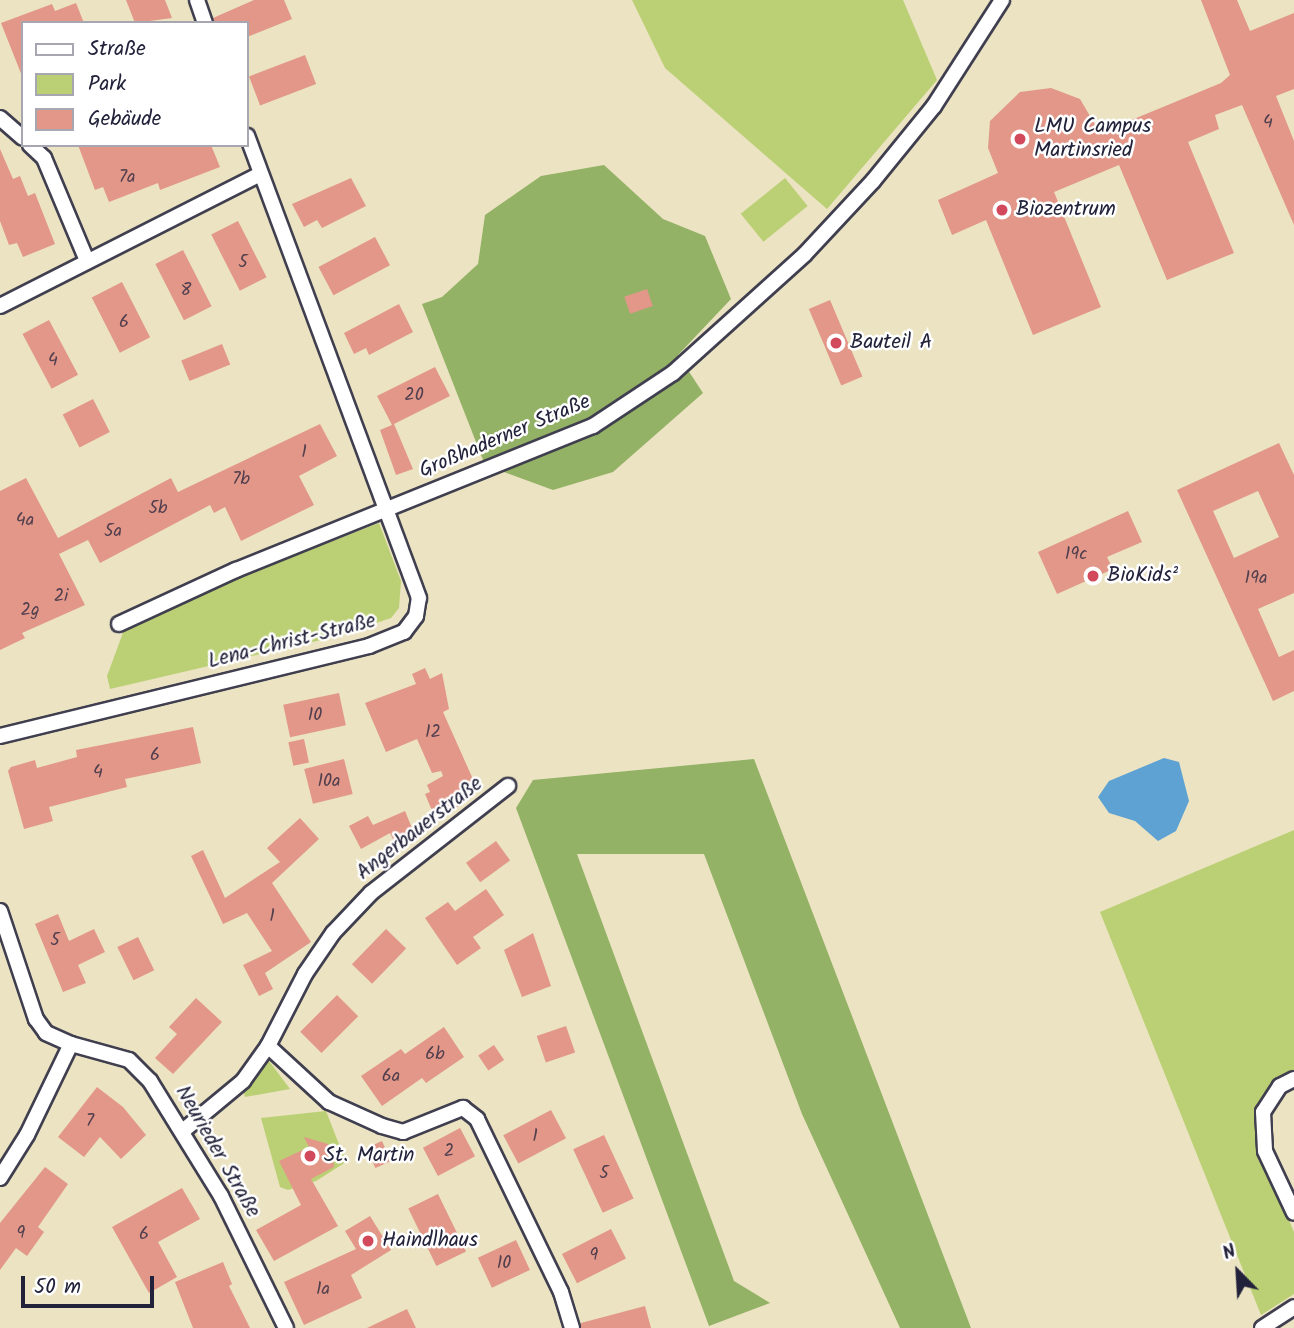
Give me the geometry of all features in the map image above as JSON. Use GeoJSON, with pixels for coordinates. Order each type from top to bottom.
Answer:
{"type":"FeatureCollection","features":[{"type":"Feature","properties":{"kind":"street"},"geometry":{"type":"LineString","coordinates":[[197,0],[204,21]]}},
{"type":"Feature","properties":{"kind":"street","name":"Großhaderner Straße"},"geometry":{"type":"LineString","coordinates":[[119,624],[221,576],[593,426],[681,366],[804,255],[903,147],[971,53],[1002,0]]}},
{"type":"Feature","properties":{"kind":"street"},"geometry":{"type":"LineString","coordinates":[[0,118],[21,136]]}},
{"type":"Feature","properties":{"kind":"street","name":"Lena-Christ-Straße"},"geometry":{"type":"LineString","coordinates":[[0,736],[369,646],[404,632],[416,616],[419,598],[248,139]]}},
{"type":"Feature","properties":{"kind":"street"},"geometry":{"type":"LineString","coordinates":[[32,147],[44,158],[87,261]]}},
{"type":"Feature","properties":{"kind":"street"},"geometry":{"type":"LineString","coordinates":[[0,306],[260,174]]}},
{"type":"Feature","properties":{"kind":"street","name":"Angerbauerstraße"},"geometry":{"type":"LineString","coordinates":[[184,1130],[243,1081],[268,1046],[286,1006],[333,933],[409,860],[509,786]]}},
{"type":"Feature","properties":{"kind":"street","name":"Neurieder Straße"},"geometry":{"type":"LineString","coordinates":[[0,911],[36,1019],[46,1033],[71,1044],[130,1060],[150,1081],[184,1130],[286,1328]]}},
{"type":"Feature","properties":{"kind":"street"},"geometry":{"type":"LineString","coordinates":[[0,1178],[27,1135],[71,1044]]}},
{"type":"Feature","properties":{"kind":"street"},"geometry":{"type":"LineString","coordinates":[[268,1046],[329,1102],[403,1132],[463,1108],[477,1119],[561,1292],[572,1328]]}},
{"type":"Feature","properties":{"kind":"street"},"geometry":{"type":"LineString","coordinates":[[1294,1079],[1280,1086],[1263,1112],[1265,1151],[1294,1213]]}},
{"type":"Feature","properties":{"kind":"street"},"geometry":{"type":"LineString","coordinates":[[1262,1328],[1294,1307]]}},
{"type":"Feature","properties":{"kind":"green space"},"geometry":{"type":"Polygon","coordinates":[[[632,0],[903,0],[937,80],[827,209],[665,68],[632,0]]]}},
{"type":"Feature","properties":{"kind":"green space"},"geometry":{"type":"Polygon","coordinates":[[[604,165],[663,219],[705,236],[731,299],[678,355],[703,393],[613,472],[553,490],[485,465],[422,304],[442,297],[478,264],[485,215],[541,176],[604,165]]]}},
{"type":"Feature","properties":{"kind":"green space"},"geometry":{"type":"Polygon","coordinates":[[[785,178],[808,206],[763,242],[741,214],[785,178]]]}},
{"type":"Feature","properties":{"kind":"green space"},"geometry":{"type":"Polygon","coordinates":[[[379,523],[401,581],[399,608],[391,618],[334,637],[110,689],[107,676],[124,630],[225,583],[379,523]]]}},
{"type":"Feature","properties":{"kind":"green space"},"geometry":{"type":"Polygon","coordinates":[[[754,759],[971,1328],[900,1328],[802,1114],[704,854],[577,854],[734,1281],[770,1303],[709,1326],[516,808],[533,780],[754,759]]]}},
{"type":"Feature","properties":{"kind":"green space"},"geometry":{"type":"Polygon","coordinates":[[[1294,830],[1294,1071],[1274,1080],[1256,1110],[1261,1155],[1294,1232],[1294,1294],[1261,1315],[1100,912],[1294,830]]]}},
{"type":"Feature","properties":{"kind":"green space"},"geometry":{"type":"Polygon","coordinates":[[[269,1061],[290,1089],[245,1097],[243,1090],[269,1061]]]}},
{"type":"Feature","properties":{"kind":"green space"},"geometry":{"type":"Polygon","coordinates":[[[326,1111],[346,1162],[316,1181],[288,1190],[280,1187],[261,1118],[326,1111]]]}},
{"type":"Feature","properties":{"kind":"water"},"geometry":{"type":"Polygon","coordinates":[[[1164,758],[1179,762],[1189,801],[1176,831],[1158,841],[1135,821],[1109,813],[1098,797],[1109,781],[1164,758]]]}},
{"type":"Feature","properties":{"kind":"building"},"geometry":{"type":"Polygon","coordinates":[[[126,0],[165,0],[172,18],[150,21],[134,21],[126,0]]]}},
{"type":"Feature","properties":{"kind":"building"},"geometry":{"type":"Polygon","coordinates":[[[254,0],[284,0],[292,19],[248,37],[248,21],[214,21],[213,18],[254,0]]]}},
{"type":"Feature","properties":{"kind":"building","name":"Biozentrum"},"geometry":{"type":"Polygon","coordinates":[[[1201,0],[1237,0],[1250,31],[1294,13],[1294,89],[1276,96],[1294,141],[1294,225],[1242,105],[1215,115],[1219,129],[1188,142],[1234,253],[1167,280],[1119,165],[1054,192],[1101,307],[1033,335],[986,220],[952,235],[938,200],[998,173],[988,148],[990,121],[1020,92],[1051,88],[1080,99],[1100,133],[1221,83],[1230,75],[1201,0]]]}},
{"type":"Feature","properties":{"kind":"building"},"geometry":{"type":"Polygon","coordinates":[[[76,3],[83,21],[21,21],[21,73],[1,23],[52,4],[55,11],[76,3]]]}},
{"type":"Feature","properties":{"kind":"building"},"geometry":{"type":"Polygon","coordinates":[[[305,55],[316,84],[260,105],[249,77],[305,55]]]}},
{"type":"Feature","properties":{"kind":"building"},"geometry":{"type":"Polygon","coordinates":[[[79,147],[212,147],[220,167],[160,190],[158,183],[109,202],[103,187],[95,190],[79,147]]]}},
{"type":"Feature","properties":{"kind":"building"},"geometry":{"type":"Polygon","coordinates":[[[0,149],[13,179],[20,176],[28,196],[35,193],[55,244],[23,257],[17,243],[9,245],[0,221],[0,149]]]}},
{"type":"Feature","properties":{"kind":"building"},"geometry":{"type":"Polygon","coordinates":[[[351,178],[366,206],[322,228],[317,220],[304,227],[292,204],[351,178]]]}},
{"type":"Feature","properties":{"kind":"building"},"geometry":{"type":"Polygon","coordinates":[[[238,221],[267,277],[240,291],[211,235],[238,221]]]}},
{"type":"Feature","properties":{"kind":"building"},"geometry":{"type":"Polygon","coordinates":[[[375,237],[390,265],[334,295],[318,267],[375,237]]]}},
{"type":"Feature","properties":{"kind":"building"},"geometry":{"type":"Polygon","coordinates":[[[183,250],[212,306],[184,320],[155,264],[183,250]]]}},
{"type":"Feature","properties":{"kind":"building"},"geometry":{"type":"Polygon","coordinates":[[[122,282],[150,337],[120,353],[92,297],[122,282]]]}},
{"type":"Feature","properties":{"kind":"building"},"geometry":{"type":"Polygon","coordinates":[[[647,289],[653,306],[630,314],[624,297],[647,289]]]}},
{"type":"Feature","properties":{"kind":"building","name":"Bauteil A"},"geometry":{"type":"Polygon","coordinates":[[[830,300],[862,376],[841,385],[809,309],[830,300]]]}},
{"type":"Feature","properties":{"kind":"building"},"geometry":{"type":"Polygon","coordinates":[[[399,304],[413,332],[369,355],[366,348],[354,354],[344,333],[399,304]]]}},
{"type":"Feature","properties":{"kind":"building"},"geometry":{"type":"Polygon","coordinates":[[[49,320],[78,375],[52,389],[23,334],[49,320]]]}},
{"type":"Feature","properties":{"kind":"building"},"geometry":{"type":"Polygon","coordinates":[[[222,344],[230,364],[189,381],[181,360],[222,344]]]}},
{"type":"Feature","properties":{"kind":"building"},"geometry":{"type":"Polygon","coordinates":[[[435,367],[450,396],[394,424],[413,469],[396,475],[380,430],[392,425],[377,396],[435,367]]]}},
{"type":"Feature","properties":{"kind":"building"},"geometry":{"type":"Polygon","coordinates":[[[93,399],[110,432],[80,447],[63,414],[93,399]]]}},
{"type":"Feature","properties":{"kind":"building"},"geometry":{"type":"Polygon","coordinates":[[[320,424],[337,456],[299,476],[314,505],[241,541],[225,507],[214,513],[210,505],[100,563],[88,540],[59,554],[85,605],[22,633],[25,638],[0,650],[0,491],[26,478],[58,538],[171,478],[178,492],[320,424]]]}},
{"type":"Feature","properties":{"kind":"building"},"geometry":{"type":"Polygon","coordinates":[[[1279,443],[1294,475],[1294,593],[1258,609],[1279,657],[1294,650],[1294,691],[1273,701],[1177,490],[1279,443]],[[1258,491],[1213,511],[1234,558],[1279,537],[1258,491]]]}},
{"type":"Feature","properties":{"kind":"building"},"geometry":{"type":"Polygon","coordinates":[[[1128,511],[1142,542],[1107,557],[1113,569],[1057,594],[1038,552],[1128,511]]]}},
{"type":"Feature","properties":{"kind":"building"},"geometry":{"type":"Polygon","coordinates":[[[425,668],[430,679],[442,673],[449,709],[443,712],[476,786],[460,799],[462,805],[441,814],[439,810],[433,813],[425,794],[430,792],[427,785],[443,776],[441,771],[432,773],[417,739],[386,752],[365,703],[416,684],[412,674],[425,668]]]}},
{"type":"Feature","properties":{"kind":"building"},"geometry":{"type":"Polygon","coordinates":[[[339,693],[346,725],[290,737],[283,705],[339,693]]]}},
{"type":"Feature","properties":{"kind":"building"},"geometry":{"type":"Polygon","coordinates":[[[193,727],[201,763],[125,779],[127,787],[49,807],[53,821],[24,829],[8,771],[11,767],[35,760],[37,768],[77,757],[76,750],[193,727]]]}},
{"type":"Feature","properties":{"kind":"building"},"geometry":{"type":"Polygon","coordinates":[[[304,739],[309,762],[293,766],[288,742],[304,739]]]}},
{"type":"Feature","properties":{"kind":"building"},"geometry":{"type":"Polygon","coordinates":[[[344,759],[353,794],[313,804],[304,769],[344,759]]]}},
{"type":"Feature","properties":{"kind":"building"},"geometry":{"type":"Polygon","coordinates":[[[405,811],[414,833],[394,841],[390,833],[361,849],[349,826],[368,816],[373,825],[405,811]]]}},
{"type":"Feature","properties":{"kind":"building"},"geometry":{"type":"Polygon","coordinates":[[[300,818],[319,839],[272,883],[311,942],[265,973],[273,989],[259,996],[243,965],[272,951],[247,913],[223,924],[191,856],[203,850],[225,898],[280,862],[267,848],[300,818]]]}},
{"type":"Feature","properties":{"kind":"building"},"geometry":{"type":"Polygon","coordinates":[[[496,841],[510,860],[480,882],[466,863],[496,841]]]}},
{"type":"Feature","properties":{"kind":"building"},"geometry":{"type":"Polygon","coordinates":[[[486,889],[504,915],[473,937],[481,948],[457,965],[425,918],[448,902],[455,911],[486,889]]]}},
{"type":"Feature","properties":{"kind":"building"},"geometry":{"type":"Polygon","coordinates":[[[58,914],[69,941],[94,929],[105,952],[78,965],[86,983],[63,992],[35,924],[58,914]]]}},
{"type":"Feature","properties":{"kind":"building"},"geometry":{"type":"Polygon","coordinates":[[[386,929],[406,948],[372,984],[352,964],[386,929]]]}},
{"type":"Feature","properties":{"kind":"building"},"geometry":{"type":"Polygon","coordinates":[[[533,933],[551,986],[522,997],[504,950],[533,933]]]}},
{"type":"Feature","properties":{"kind":"building"},"geometry":{"type":"Polygon","coordinates":[[[138,937],[154,970],[134,980],[117,947],[138,937]]]}},
{"type":"Feature","properties":{"kind":"building"},"geometry":{"type":"Polygon","coordinates":[[[337,995],[358,1016],[321,1053],[300,1032],[337,995]]]}},
{"type":"Feature","properties":{"kind":"building"},"geometry":{"type":"Polygon","coordinates":[[[196,998],[222,1022],[173,1074],[155,1058],[177,1034],[169,1027],[196,998]]]}},
{"type":"Feature","properties":{"kind":"building"},"geometry":{"type":"Polygon","coordinates":[[[566,1026],[575,1052],[546,1063],[537,1036],[566,1026]]]}},
{"type":"Feature","properties":{"kind":"building"},"geometry":{"type":"Polygon","coordinates":[[[444,1027],[464,1057],[426,1083],[422,1078],[382,1106],[361,1076],[401,1049],[405,1054],[444,1027]]]}},
{"type":"Feature","properties":{"kind":"building"},"geometry":{"type":"Polygon","coordinates":[[[494,1045],[504,1060],[488,1071],[478,1056],[494,1045]]]}},
{"type":"Feature","properties":{"kind":"building"},"geometry":{"type":"Polygon","coordinates":[[[97,1087],[123,1107],[146,1135],[121,1159],[100,1137],[84,1157],[58,1137],[97,1087]]]}},
{"type":"Feature","properties":{"kind":"building"},"geometry":{"type":"Polygon","coordinates":[[[551,1110],[566,1138],[518,1164],[503,1135],[551,1110]]]}},
{"type":"Feature","properties":{"kind":"building"},"geometry":{"type":"Polygon","coordinates":[[[460,1128],[475,1156],[438,1176],[423,1148],[460,1128]]]}},
{"type":"Feature","properties":{"kind":"building"},"geometry":{"type":"Polygon","coordinates":[[[604,1135],[634,1198],[603,1213],[573,1149],[604,1135]]]}},
{"type":"Feature","properties":{"kind":"building"},"geometry":{"type":"Polygon","coordinates":[[[304,1137],[328,1144],[333,1153],[334,1167],[311,1179],[338,1226],[274,1261],[256,1230],[301,1205],[279,1161],[309,1147],[304,1137]]]}},
{"type":"Feature","properties":{"kind":"building"},"geometry":{"type":"Polygon","coordinates":[[[382,1141],[391,1161],[375,1168],[366,1148],[382,1141]]]}},
{"type":"Feature","properties":{"kind":"building"},"geometry":{"type":"Polygon","coordinates":[[[45,1167],[68,1184],[38,1227],[44,1232],[27,1256],[16,1248],[0,1270],[0,1223],[45,1167]]]}},
{"type":"Feature","properties":{"kind":"building"},"geometry":{"type":"Polygon","coordinates":[[[182,1188],[200,1219],[158,1242],[177,1277],[149,1293],[112,1227],[182,1188]]]}},
{"type":"Feature","properties":{"kind":"building"},"geometry":{"type":"Polygon","coordinates":[[[438,1194],[466,1252],[436,1266],[408,1208],[438,1194]]]}},
{"type":"Feature","properties":{"kind":"building"},"geometry":{"type":"Polygon","coordinates":[[[370,1216],[391,1250],[351,1275],[362,1298],[304,1325],[284,1282],[356,1249],[345,1231],[370,1216]]]}},
{"type":"Feature","properties":{"kind":"building"},"geometry":{"type":"Polygon","coordinates":[[[611,1229],[626,1258],[577,1283],[562,1254],[611,1229]]]}},
{"type":"Feature","properties":{"kind":"building"},"geometry":{"type":"Polygon","coordinates":[[[516,1240],[530,1270],[492,1288],[478,1258],[516,1240]]]}},
{"type":"Feature","properties":{"kind":"building"},"geometry":{"type":"Polygon","coordinates":[[[223,1262],[232,1284],[229,1286],[250,1328],[193,1328],[175,1282],[223,1262]]]}},
{"type":"Feature","properties":{"kind":"building"},"geometry":{"type":"Polygon","coordinates":[[[645,1306],[651,1328],[581,1328],[581,1323],[645,1306]]]}},
{"type":"Feature","properties":{"kind":"building"},"geometry":{"type":"Polygon","coordinates":[[[407,1309],[416,1328],[367,1328],[407,1309]]]}},
{"type":"Feature","properties":{"kind":"place","name":"LMU Campus Martinsried"},"geometry":{"type":"Point","coordinates":[1020,139]}},
{"type":"Feature","properties":{"kind":"place","name":"Biozentrum"},"geometry":{"type":"Point","coordinates":[1002,210]}},
{"type":"Feature","properties":{"kind":"place","name":"Bauteil A"},"geometry":{"type":"Point","coordinates":[836,343]}},
{"type":"Feature","properties":{"kind":"place","name":"BioKids²"},"geometry":{"type":"Point","coordinates":[1093,576]}},
{"type":"Feature","properties":{"kind":"place","name":"St. Martin"},"geometry":{"type":"Point","coordinates":[310,1156]}},
{"type":"Feature","properties":{"kind":"place","name":"Haindlhaus"},"geometry":{"type":"Point","coordinates":[368,1241]}}]}
